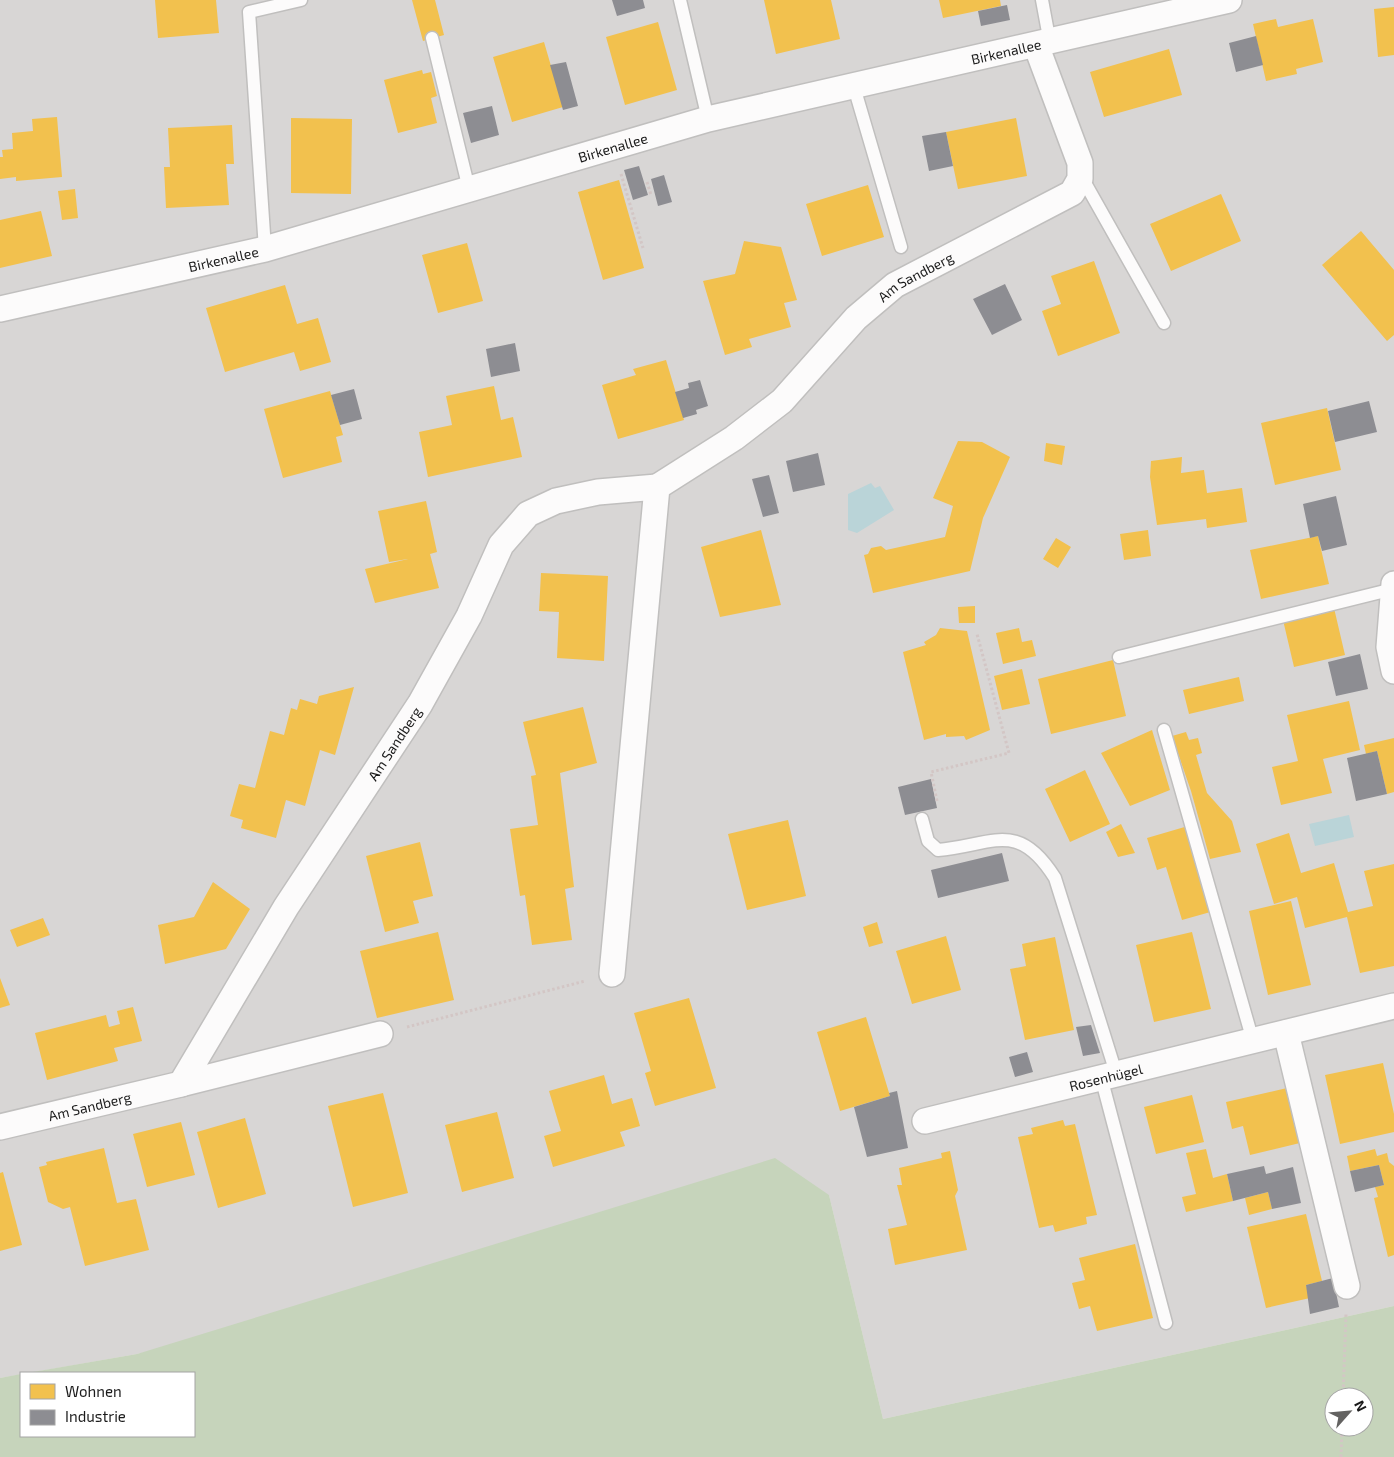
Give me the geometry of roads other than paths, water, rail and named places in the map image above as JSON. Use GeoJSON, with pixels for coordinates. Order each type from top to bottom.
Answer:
{"type":"FeatureCollection","features":[{"type":"Feature","properties":{"kind":"street","name":"Birkenallee"},"geometry":{"type":"LineString","coordinates":[[0,309],[264,249],[708,119],[1229,0]]}},
{"type":"Feature","properties":{"kind":"street"},"geometry":{"type":"LineString","coordinates":[[1043,44],[1080,164],[1080,174]]}},
{"type":"Feature","properties":{"kind":"street","name":"Am Sandberg"},"geometry":{"type":"LineString","coordinates":[[181,1084],[286,907],[420,704],[468,616],[501,544],[528,514],[556,500],[598,492],[657,487],[734,438],[782,401],[856,318],[896,285],[1072,193],[1080,174]]}},
{"type":"Feature","properties":{"kind":"street"},"geometry":{"type":"LineString","coordinates":[[612,974],[657,487]]}},
{"type":"Feature","properties":{"kind":"street"},"geometry":{"type":"LineString","coordinates":[[1393,586],[1390,647],[1394,671]]}},
{"type":"Feature","properties":{"kind":"street","name":"Rosenhügel"},"geometry":{"type":"LineString","coordinates":[[925,1121],[1394,1006]]}},
{"type":"Feature","properties":{"kind":"street"},"geometry":{"type":"LineString","coordinates":[[1286,1033],[1347,1286]]}},
{"type":"Feature","properties":{"kind":"street","name":"Am Sandberg"},"geometry":{"type":"LineString","coordinates":[[0,1127],[380,1034]]}},
{"type":"Feature","properties":{"kind":"lane"},"geometry":{"type":"LineString","coordinates":[[264,249],[249,12],[302,0]]}},
{"type":"Feature","properties":{"kind":"lane"},"geometry":{"type":"LineString","coordinates":[[680,0],[708,119]]}},
{"type":"Feature","properties":{"kind":"lane"},"geometry":{"type":"LineString","coordinates":[[1042,0],[1043,44]]}},
{"type":"Feature","properties":{"kind":"lane"},"geometry":{"type":"LineString","coordinates":[[432,38],[469,189]]}},
{"type":"Feature","properties":{"kind":"lane"},"geometry":{"type":"LineString","coordinates":[[854,87],[901,247]]}},
{"type":"Feature","properties":{"kind":"lane"},"geometry":{"type":"LineString","coordinates":[[1080,174],[1164,323]]}},
{"type":"Feature","properties":{"kind":"lane"},"geometry":{"type":"LineString","coordinates":[[1119,657],[1393,586]]}},
{"type":"Feature","properties":{"kind":"lane"},"geometry":{"type":"LineString","coordinates":[[1164,730],[1253,1041]]}},
{"type":"Feature","properties":{"kind":"lane"},"geometry":{"type":"LineString","coordinates":[[922,818],[928,841],[938,850],[997,838],[1009,839],[1024,845],[1045,862],[1054,878],[1108,1075],[1166,1323]]}},
{"type":"Feature","properties":{"kind":"water"},"geometry":{"type":"Polygon","coordinates":[[[871,483],[875,488],[880,486],[894,510],[857,533],[848,530],[848,494],[871,483]]]}},
{"type":"Feature","properties":{"kind":"water"},"geometry":{"type":"Polygon","coordinates":[[[1349,815],[1354,837],[1315,846],[1309,824],[1349,815]]]}}]}
